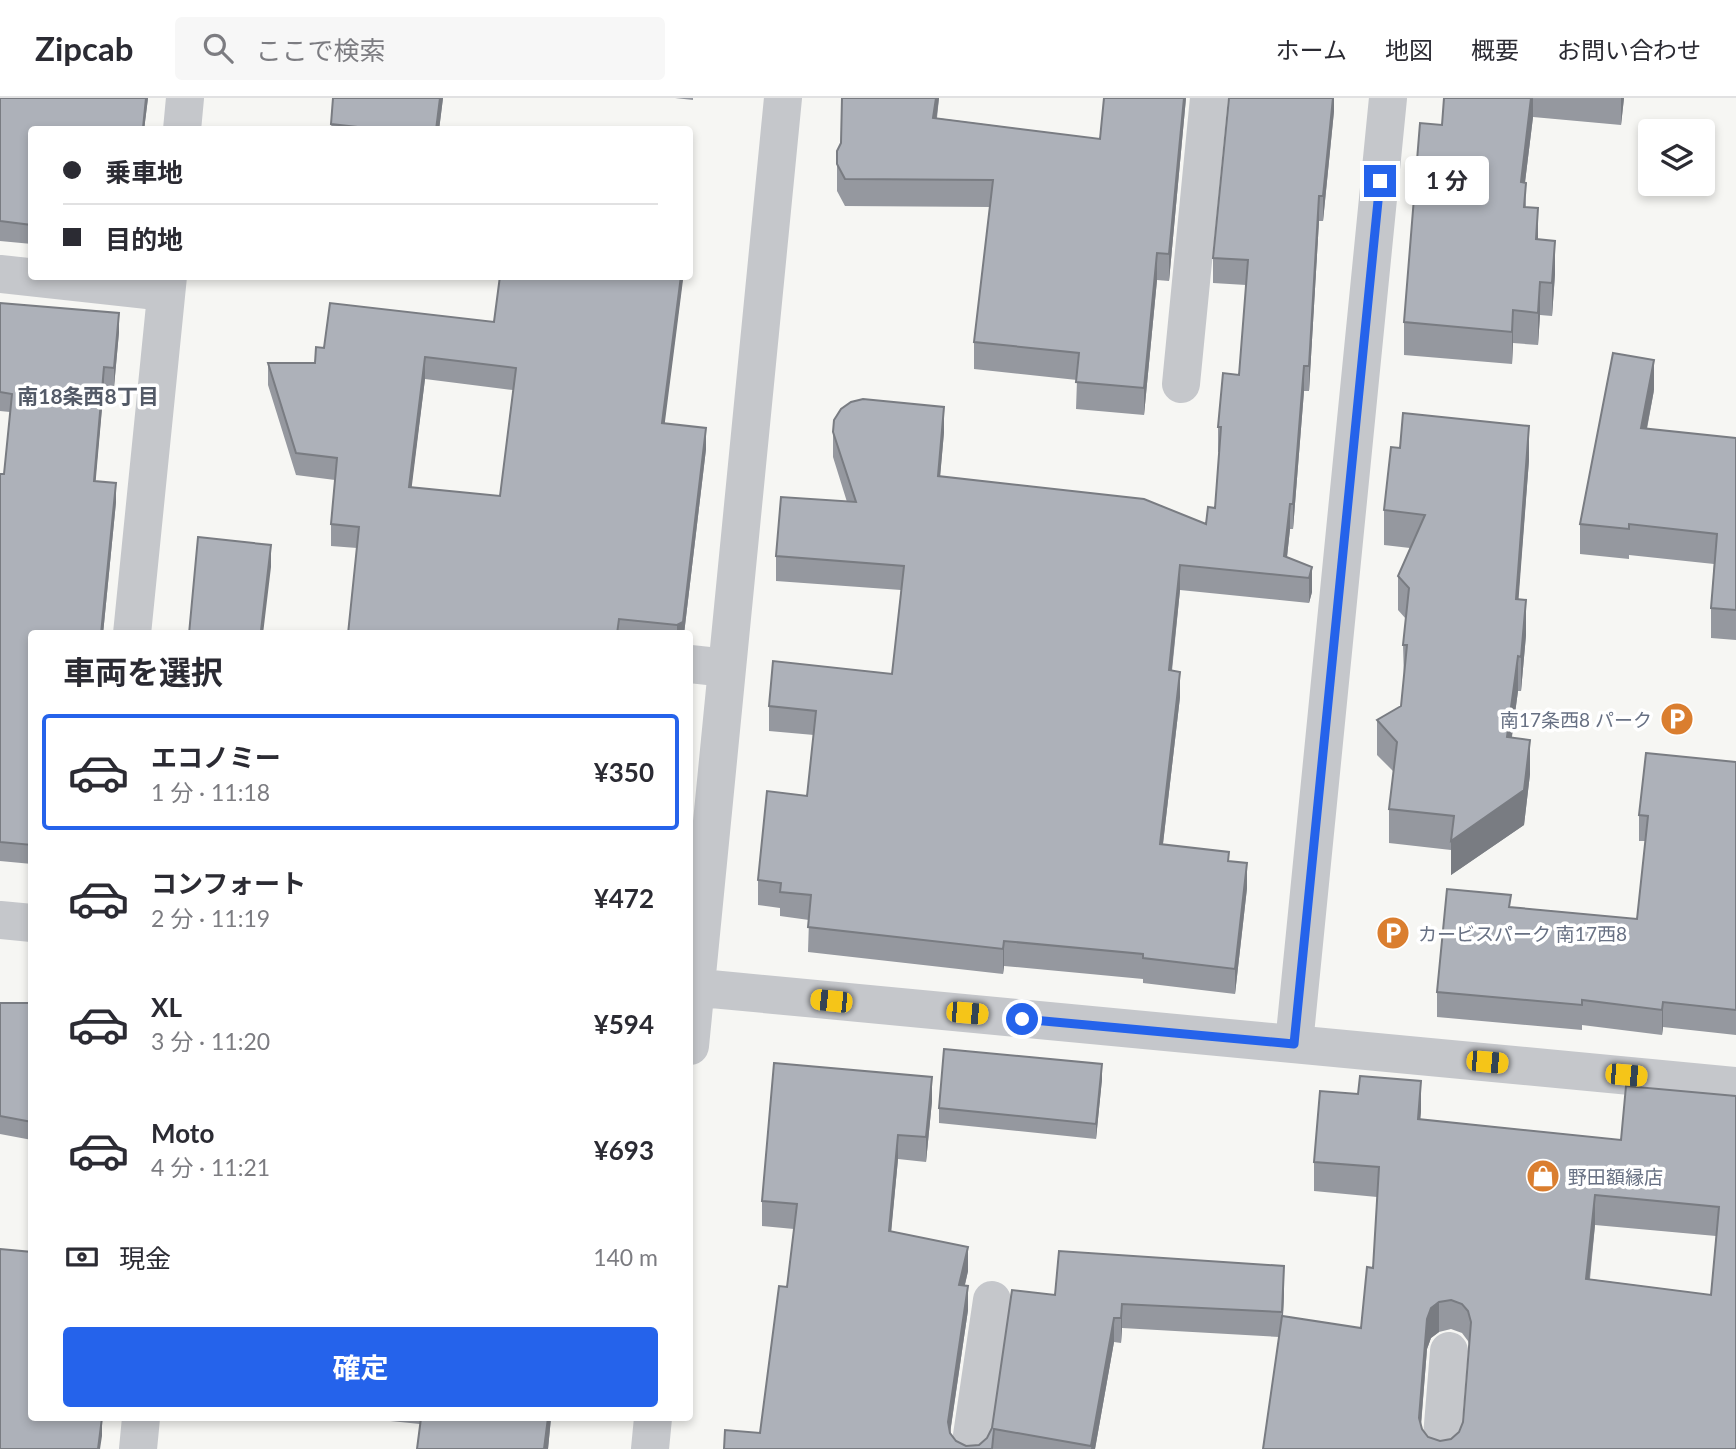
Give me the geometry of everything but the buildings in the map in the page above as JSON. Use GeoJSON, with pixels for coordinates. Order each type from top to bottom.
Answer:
{"type":"FeatureCollection","features":[{"type":"Feature","properties":{"kind":"street"},"geometry":{"type":"LineString","coordinates":[[182,126],[185,98]]}},
{"type":"Feature","properties":{"kind":"street"},"geometry":{"type":"LineString","coordinates":[[693,968],[708,666],[783,98]]}},
{"type":"Feature","properties":{"kind":"street"},"geometry":{"type":"LineString","coordinates":[[1181,384],[1209,98]]}},
{"type":"Feature","properties":{"kind":"street"},"geometry":{"type":"LineString","coordinates":[[1294,1044],[1388,98]]}},
{"type":"Feature","properties":{"kind":"street"},"geometry":{"type":"LineString","coordinates":[[0,274],[28,276]]}},
{"type":"Feature","properties":{"kind":"street"},"geometry":{"type":"LineString","coordinates":[[100,280],[167,284],[132,630]]}},
{"type":"Feature","properties":{"kind":"street"},"geometry":{"type":"LineString","coordinates":[[0,920],[28,923]]}},
{"type":"Feature","properties":{"kind":"street"},"geometry":{"type":"LineString","coordinates":[[693,988],[1736,1086]]}},
{"type":"Feature","properties":{"kind":"street"},"geometry":{"type":"LineString","coordinates":[[970,1449],[992,1300]]}},
{"type":"Feature","properties":{"kind":"street"},"geometry":{"type":"LineString","coordinates":[[1441,1449],[1449,1351]]}},
{"type":"Feature","properties":{"kind":"street"},"geometry":{"type":"LineString","coordinates":[[138,1449],[141,1421]]}},
{"type":"Feature","properties":{"kind":"street"},"geometry":{"type":"LineString","coordinates":[[650,1449],[653,1421]]}},
{"type":"Feature","properties":{"kind":"place","name":"南17条西8 パーク"},"geometry":{"type":"Point","coordinates":[1677,719]}},
{"type":"Feature","properties":{"kind":"place","name":"カービスパーク 南17西8"},"geometry":{"type":"Point","coordinates":[1393,933]}},
{"type":"Feature","properties":{"kind":"place","name":"野田額縁店"},"geometry":{"type":"Point","coordinates":[1543,1176]}},
{"type":"Feature","properties":{"kind":"district","name":"南18条西8丁目"},"geometry":{"type":"Point","coordinates":[88,395]}},
{"type":"Feature","properties":{"kind":"route"},"geometry":{"type":"LineString","coordinates":[[1022,1019],[1294,1044],[1380,181]]}}]}
